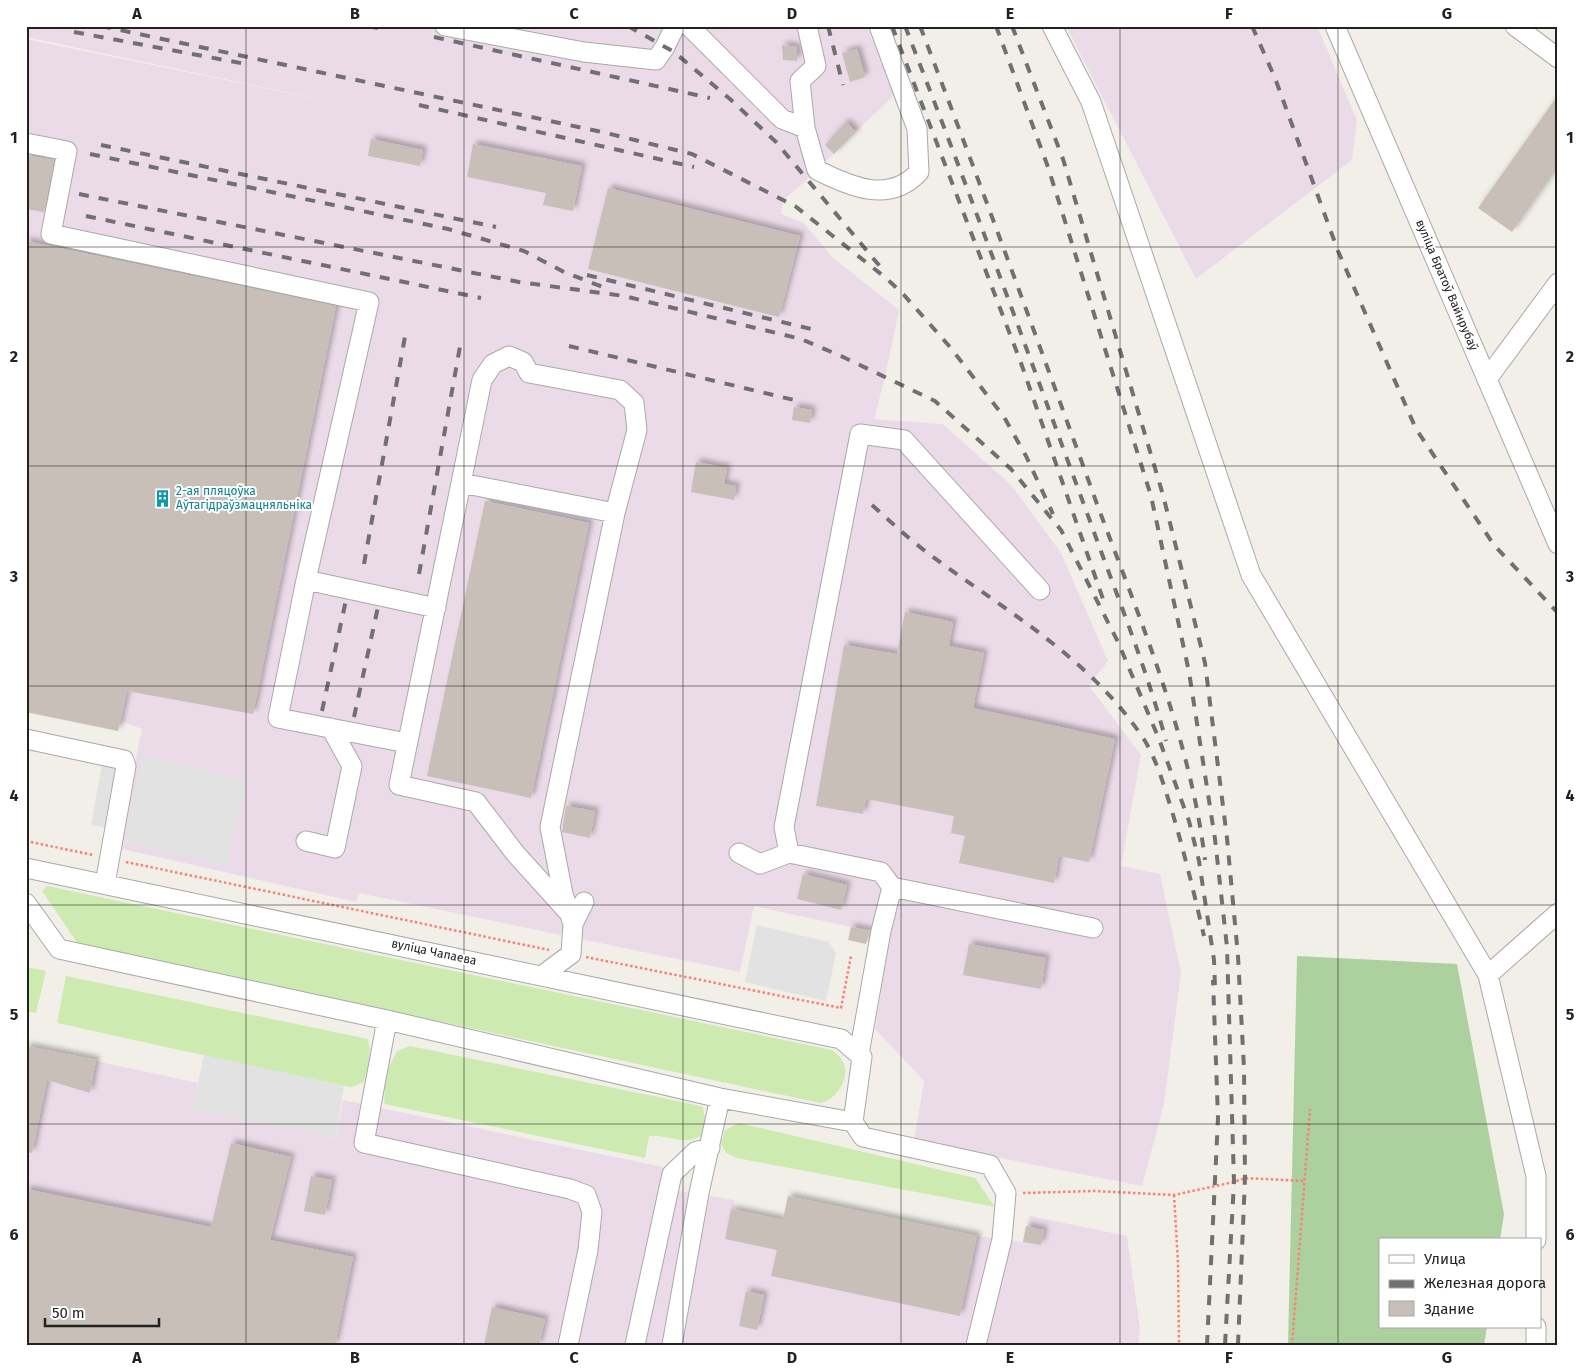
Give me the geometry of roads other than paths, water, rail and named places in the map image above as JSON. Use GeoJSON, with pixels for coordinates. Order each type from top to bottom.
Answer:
{"type":"FeatureCollection","features":[{"type":"Feature","properties":{"kind":"street"},"geometry":{"type":"LineString","coordinates":[[452,27],[584,52],[656,60],[665,47],[675,26]]}},
{"type":"Feature","properties":{"kind":"street"},"geometry":{"type":"LineString","coordinates":[[689,26],[782,119],[805,128]]}},
{"type":"Feature","properties":{"kind":"street"},"geometry":{"type":"LineString","coordinates":[[808,26],[816,66],[800,81],[805,128],[817,170],[845,184],[878,192],[911,181],[919,172],[917,129],[879,26]]}},
{"type":"Feature","properties":{"kind":"street"},"geometry":{"type":"LineString","coordinates":[[1052,26],[1090,102],[1251,575],[1488,975],[1536,1176],[1536,1238]]}},
{"type":"Feature","properties":{"kind":"street","name":"вуліца Братоў Вайнрубаў"},"geometry":{"type":"LineString","coordinates":[[1335,26],[1558,544]]}},
{"type":"Feature","properties":{"kind":"street"},"geometry":{"type":"LineString","coordinates":[[1514,26],[1558,58]]}},
{"type":"Feature","properties":{"kind":"street"},"geometry":{"type":"LineString","coordinates":[[26,143],[67,151],[51,234],[369,302],[306,580],[278,718],[407,743]]}},
{"type":"Feature","properties":{"kind":"street"},"geometry":{"type":"LineString","coordinates":[[1487,379],[1558,284]]}},
{"type":"Feature","properties":{"kind":"street"},"geometry":{"type":"LineString","coordinates":[[544,975],[571,954],[571,919],[563,894],[550,827],[615,513],[637,430],[634,403],[620,390],[529,373],[522,362],[509,356],[493,364],[482,380],[399,785],[476,802],[515,853],[571,919]]}},
{"type":"Feature","properties":{"kind":"street"},"geometry":{"type":"LineString","coordinates":[[789,853],[784,826],[860,434],[904,440],[1040,590]]}},
{"type":"Feature","properties":{"kind":"street"},"geometry":{"type":"LineString","coordinates":[[461,483],[615,513]]}},
{"type":"Feature","properties":{"kind":"street"},"geometry":{"type":"LineString","coordinates":[[306,580],[436,608]]}},
{"type":"Feature","properties":{"kind":"street"},"geometry":{"type":"LineString","coordinates":[[306,841],[335,848],[352,766],[331,728]]}},
{"type":"Feature","properties":{"kind":"street"},"geometry":{"type":"LineString","coordinates":[[26,739],[124,760],[126,766],[108,858],[105,884]]}},
{"type":"Feature","properties":{"kind":"street"},"geometry":{"type":"LineString","coordinates":[[739,853],[760,864],[789,853],[880,872],[892,886],[1093,928]]}},
{"type":"Feature","properties":{"kind":"street","name":"вуліца Чапаева"},"geometry":{"type":"LineString","coordinates":[[26,868],[544,975],[841,1039],[858,1054]]}},
{"type":"Feature","properties":{"kind":"street"},"geometry":{"type":"LineString","coordinates":[[892,886],[881,931],[858,1054],[862,1057],[853,1122],[863,1137],[990,1165],[1006,1193],[1002,1239],[976,1345]]}},
{"type":"Feature","properties":{"kind":"street"},"geometry":{"type":"LineString","coordinates":[[571,919],[584,902]]}},
{"type":"Feature","properties":{"kind":"street"},"geometry":{"type":"LineString","coordinates":[[26,903],[59,949],[387,1020],[720,1098],[853,1122]]}},
{"type":"Feature","properties":{"kind":"street"},"geometry":{"type":"LineString","coordinates":[[1488,975],[1558,913]]}},
{"type":"Feature","properties":{"kind":"street"},"geometry":{"type":"LineString","coordinates":[[387,1020],[364,1143],[570,1189],[586,1195],[592,1212],[588,1250],[568,1345]]}},
{"type":"Feature","properties":{"kind":"street"},"geometry":{"type":"LineString","coordinates":[[672,1345],[699,1193],[720,1098]]}},
{"type":"Feature","properties":{"kind":"street"},"geometry":{"type":"LineString","coordinates":[[635,1345],[672,1174],[695,1152],[710,1148]]}},
{"type":"Feature","properties":{"kind":"street"},"geometry":{"type":"LineString","coordinates":[[1536,1328],[1536,1345]]}},
{"type":"Feature","properties":{"kind":"railway"},"geometry":{"type":"LineString","coordinates":[[101,26],[602,132],[692,154],[795,206],[886,278],[904,295],[950,347],[1004,417],[1026,456],[1053,514]]}},
{"type":"Feature","properties":{"kind":"railway"},"geometry":{"type":"LineString","coordinates":[[368,26],[386,30]]}},
{"type":"Feature","properties":{"kind":"railway"},"geometry":{"type":"LineString","coordinates":[[628,26],[674,52],[730,99],[776,142],[883,270]]}},
{"type":"Feature","properties":{"kind":"railway"},"geometry":{"type":"LineString","coordinates":[[828,26],[843,85]]}},
{"type":"Feature","properties":{"kind":"railway"},"geometry":{"type":"LineString","coordinates":[[892,26],[1021,363],[1104,602]]}},
{"type":"Feature","properties":{"kind":"railway"},"geometry":{"type":"LineString","coordinates":[[905,26],[976,211],[1130,630],[1166,741]]}},
{"type":"Feature","properties":{"kind":"railway"},"geometry":{"type":"LineString","coordinates":[[920,26],[1162,679],[1188,769],[1198,814],[1205,860]]}},
{"type":"Feature","properties":{"kind":"railway"},"geometry":{"type":"LineString","coordinates":[[996,26],[1048,167],[1151,496],[1189,672],[1215,839],[1227,947],[1234,1182],[1225,1345]]}},
{"type":"Feature","properties":{"kind":"railway"},"geometry":{"type":"LineString","coordinates":[[1012,26],[1063,159],[1163,495],[1205,663],[1227,838],[1238,956],[1244,1068],[1245,1178],[1238,1345]]}},
{"type":"Feature","properties":{"kind":"railway"},"geometry":{"type":"LineString","coordinates":[[1252,26],[1275,78],[1338,251],[1416,429],[1494,545],[1558,613]]}},
{"type":"Feature","properties":{"kind":"railway"},"geometry":{"type":"LineString","coordinates":[[74,32],[246,64]]}},
{"type":"Feature","properties":{"kind":"railway"},"geometry":{"type":"LineString","coordinates":[[434,37],[710,98]]}},
{"type":"Feature","properties":{"kind":"railway"},"geometry":{"type":"LineString","coordinates":[[419,105],[694,167]]}},
{"type":"Feature","properties":{"kind":"railway"},"geometry":{"type":"LineString","coordinates":[[101,145],[496,227]]}},
{"type":"Feature","properties":{"kind":"railway"},"geometry":{"type":"LineString","coordinates":[[90,154],[448,229],[524,251],[564,272],[608,289]]}},
{"type":"Feature","properties":{"kind":"railway"},"geometry":{"type":"LineString","coordinates":[[79,194],[519,282],[624,296],[801,339],[935,401],[1011,469],[1061,530],[1118,642],[1159,739],[1189,821],[1199,861],[1214,960],[1215,987]]}},
{"type":"Feature","properties":{"kind":"railway"},"geometry":{"type":"LineString","coordinates":[[86,216],[481,298]]}},
{"type":"Feature","properties":{"kind":"railway"},"geometry":{"type":"LineString","coordinates":[[587,275],[811,329]]}},
{"type":"Feature","properties":{"kind":"railway"},"geometry":{"type":"LineString","coordinates":[[364,564],[406,331]]}},
{"type":"Feature","properties":{"kind":"railway"},"geometry":{"type":"LineString","coordinates":[[419,574],[461,341]]}},
{"type":"Feature","properties":{"kind":"railway"},"geometry":{"type":"LineString","coordinates":[[569,346],[794,400]]}},
{"type":"Feature","properties":{"kind":"railway"},"geometry":{"type":"LineString","coordinates":[[872,505],[922,548],[1046,638],[1100,685],[1124,712],[1145,741],[1160,774],[1180,840],[1204,936]]}},
{"type":"Feature","properties":{"kind":"railway"},"geometry":{"type":"LineString","coordinates":[[322,711],[346,600]]}},
{"type":"Feature","properties":{"kind":"railway"},"geometry":{"type":"LineString","coordinates":[[354,717],[378,607]]}},
{"type":"Feature","properties":{"kind":"railway"},"geometry":{"type":"LineString","coordinates":[[1207,1345],[1218,1118],[1213,980]]}},
{"type":"Feature","properties":{"kind":"place","name":"2-ая пляцоўка Аўтагідраўзмацняльніка"},"geometry":{"type":"Point","coordinates":[162,498]}}]}
